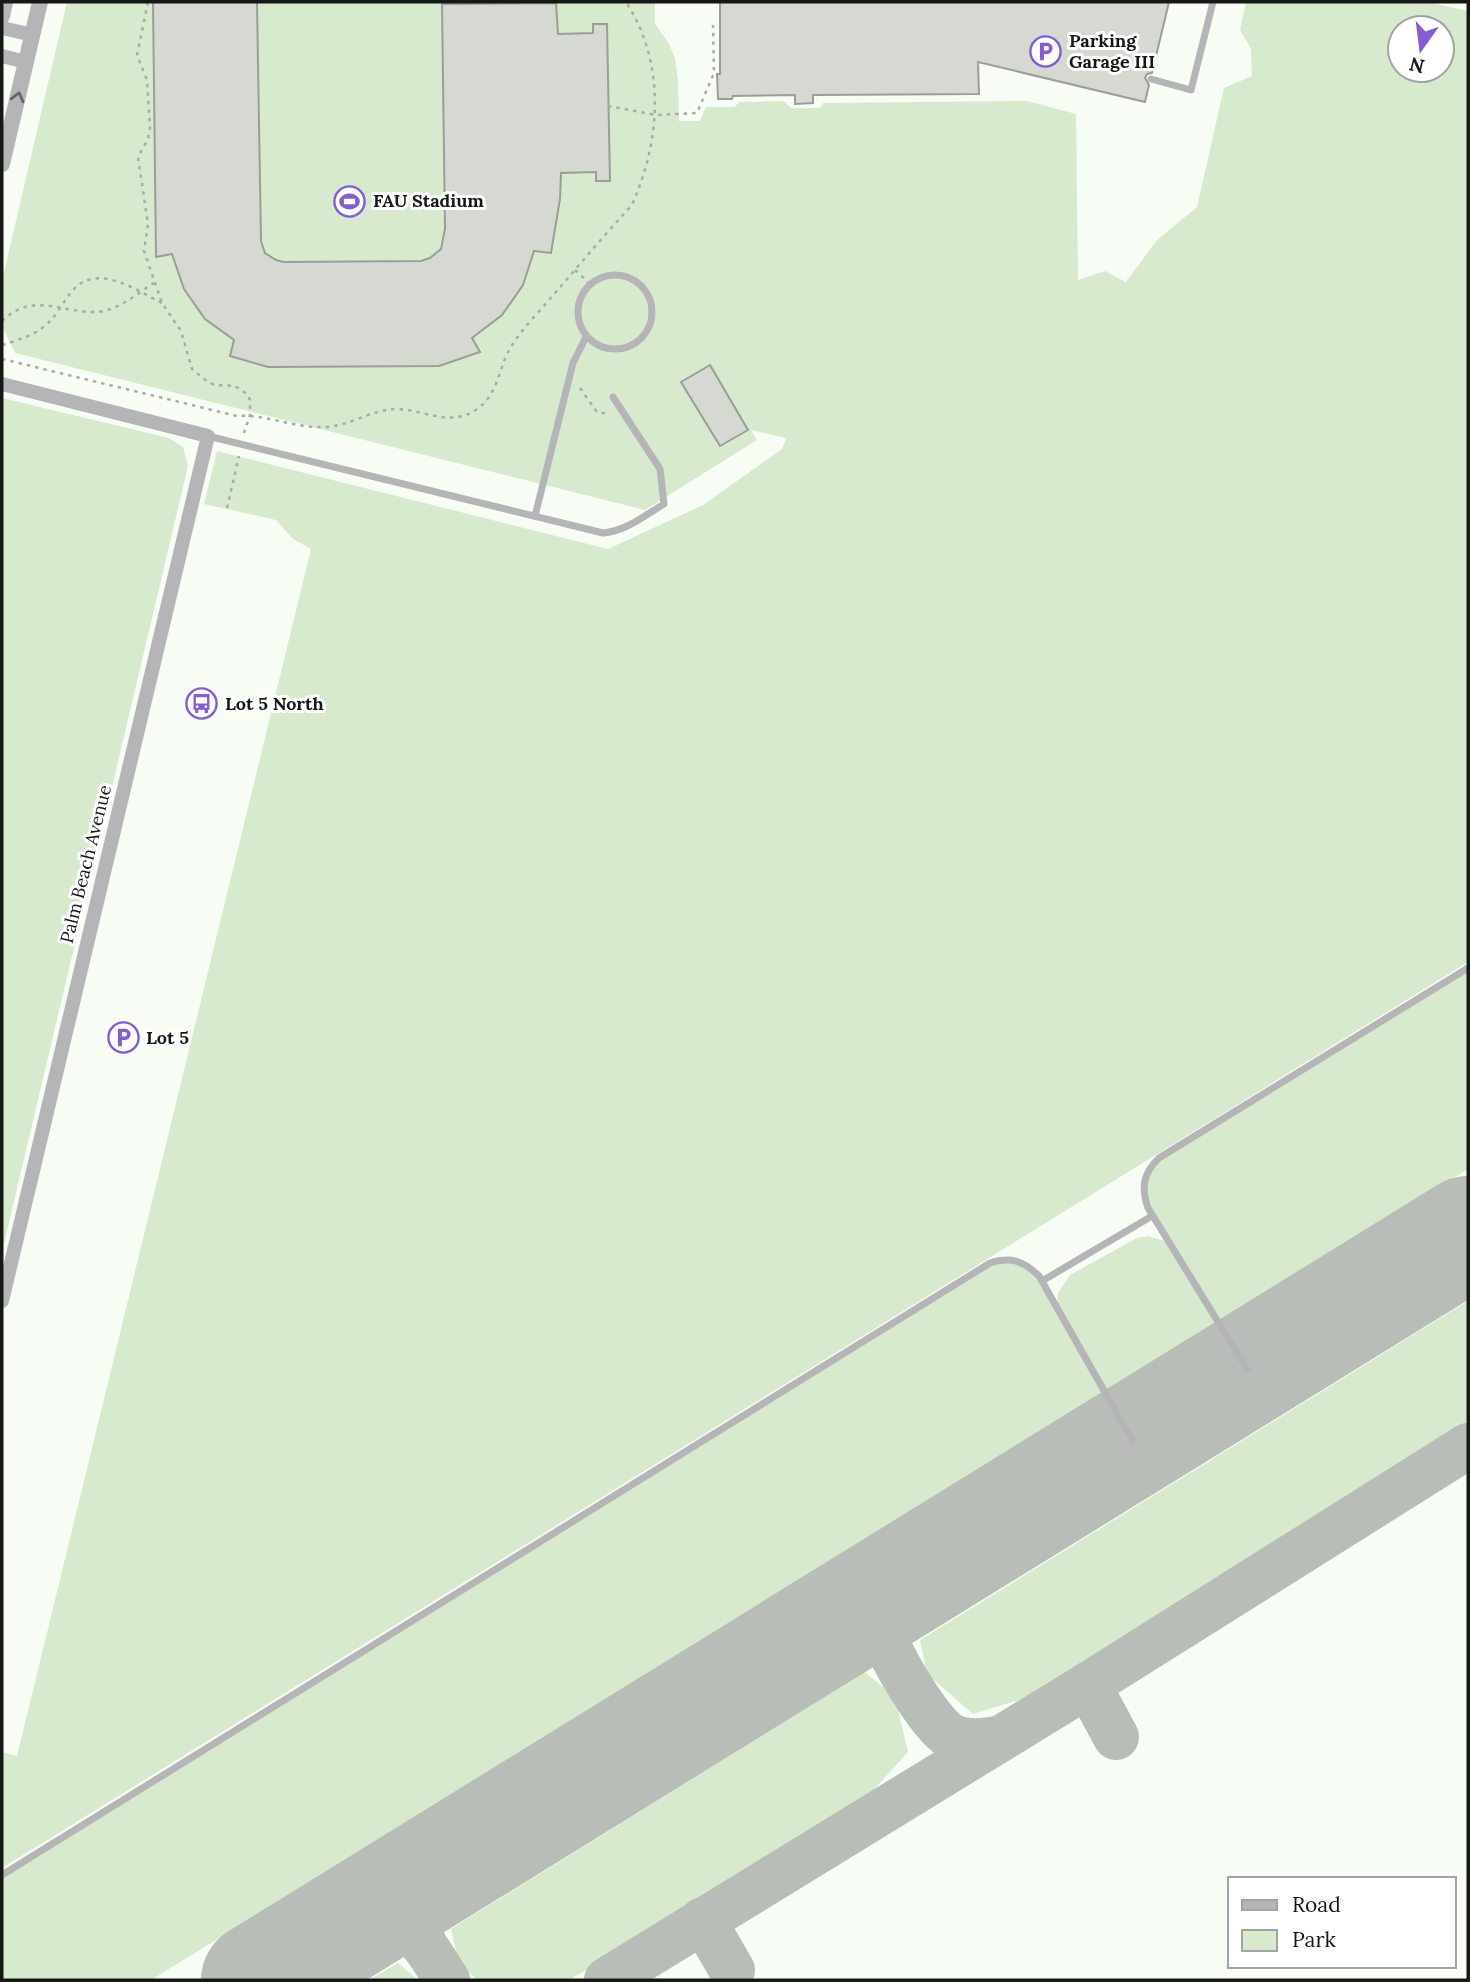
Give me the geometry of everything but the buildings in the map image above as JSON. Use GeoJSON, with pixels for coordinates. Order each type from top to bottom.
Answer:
{"type":"FeatureCollection","features":[{"type":"Feature","properties":{"kind":"street"},"geometry":{"type":"LineString","coordinates":[[2,16],[5,2]]}},
{"type":"Feature","properties":{"kind":"street"},"geometry":{"type":"LineString","coordinates":[[2,164],[40,2]]}},
{"type":"Feature","properties":{"kind":"street"},"geometry":{"type":"LineString","coordinates":[[2,28],[33,35]]}},
{"type":"Feature","properties":{"kind":"street"},"geometry":{"type":"LineString","coordinates":[[2,56],[26,62]]}},
{"type":"Feature","properties":{"kind":"street"},"geometry":{"type":"LineString","coordinates":[[2,384],[208,436]]}},
{"type":"Feature","properties":{"kind":"street","name":"Palm Beach Avenue"},"geometry":{"type":"LineString","coordinates":[[2,1301],[208,436]]}},
{"type":"Feature","properties":{"kind":"lane"},"geometry":{"type":"LineString","coordinates":[[1151,79],[1191,90],[1213,2]]}},
{"type":"Feature","properties":{"kind":"lane"},"geometry":{"type":"LineString","coordinates":[[615,275],[629,277],[641,285],[650,297],[653,312],[650,328],[641,340],[628,348],[612,350],[598,346],[586,337],[579,323],[577,309],[581,295],[590,284],[601,277],[615,275]]}},
{"type":"Feature","properties":{"kind":"lane"},"geometry":{"type":"LineString","coordinates":[[535,516],[571,374],[586,337]]}},
{"type":"Feature","properties":{"kind":"lane"},"geometry":{"type":"LineString","coordinates":[[208,436],[603,533],[614,532],[627,527],[664,503],[660,469],[613,397]]}},
{"type":"Feature","properties":{"kind":"lane"},"geometry":{"type":"LineString","coordinates":[[1247,1369],[1152,1216],[1144,1196],[1146,1173],[1159,1158],[1468,968]]}},
{"type":"Feature","properties":{"kind":"lane"},"geometry":{"type":"LineString","coordinates":[[1042,1281],[1152,1216]]}},
{"type":"Feature","properties":{"kind":"lane"},"geometry":{"type":"LineString","coordinates":[[2,1875],[990,1263],[1009,1258],[1031,1267],[1042,1281],[1132,1440]]}},
{"type":"Feature","properties":{"kind":"path"},"geometry":{"type":"LineString","coordinates":[[148,2],[137,55],[145,72],[150,128],[148,139],[138,157],[148,224],[144,251],[162,303],[181,331],[192,369],[199,377],[215,385],[242,389],[250,400],[250,415],[227,508]]}},
{"type":"Feature","properties":{"kind":"path"},"geometry":{"type":"LineString","coordinates":[[2,359],[237,416],[250,415],[296,426],[342,424],[381,410],[401,409],[445,417],[464,416],[479,408],[497,385],[512,343],[632,205],[651,151],[656,115],[656,85],[651,58],[626,2]]}},
{"type":"Feature","properties":{"kind":"path"},"geometry":{"type":"LineString","coordinates":[[608,106],[656,115],[697,113],[713,73],[713,25]]}},
{"type":"Feature","properties":{"kind":"path"},"geometry":{"type":"LineString","coordinates":[[575,270],[590,284]]}},
{"type":"Feature","properties":{"kind":"path"},"geometry":{"type":"LineString","coordinates":[[2,345],[36,333],[56,315],[71,290],[87,280],[97,278],[119,282],[162,303]]}},
{"type":"Feature","properties":{"kind":"path"},"geometry":{"type":"LineString","coordinates":[[2,321],[30,306],[60,306],[98,312],[124,303],[155,282]]}},
{"type":"Feature","properties":{"kind":"path"},"geometry":{"type":"LineString","coordinates":[[571,374],[597,412],[627,418]]}},
{"type":"Feature","properties":{"kind":"green space"},"geometry":{"type":"Polygon","coordinates":[[[67,2],[655,2],[655,24],[675,58],[679,121],[700,121],[706,107],[734,107],[740,102],[784,101],[791,108],[820,108],[823,103],[1027,101],[1076,114],[1078,280],[1105,271],[1126,282],[1157,240],[1197,207],[1224,88],[1252,76],[1251,49],[1240,30],[1246,2],[1428,2],[1468,11],[1468,962],[2,1868],[2,1752],[17,1756],[311,549],[293,539],[276,520],[204,504],[217,451],[608,549],[703,505],[782,449],[786,438],[751,430],[757,440],[645,510],[15,353],[2,326],[2,281],[67,2]]]}},
{"type":"Feature","properties":{"kind":"green space"},"geometry":{"type":"Polygon","coordinates":[[[2,398],[169,438],[183,447],[188,466],[2,1252],[2,398]]]}},
{"type":"Feature","properties":{"kind":"green space"},"geometry":{"type":"Polygon","coordinates":[[[1468,968],[1468,1169],[151,1980],[2,1980],[2,1875],[999,1260],[1031,1267],[1057,1305],[1058,1293],[1070,1275],[1137,1238],[1148,1236],[1167,1242],[1144,1197],[1151,1166],[1468,968]]]}},
{"type":"Feature","properties":{"kind":"green space"},"geometry":{"type":"Polygon","coordinates":[[[1468,1301],[1468,1432],[1424,1462],[1032,1696],[973,1714],[927,1674],[920,1640],[1468,1301]]]}},
{"type":"Feature","properties":{"kind":"green space"},"geometry":{"type":"Polygon","coordinates":[[[865,1672],[895,1697],[908,1752],[868,1796],[757,1870],[648,1937],[568,1980],[478,1980],[459,1964],[451,1929],[865,1672]]]}},
{"type":"Feature","properties":{"kind":"green space"},"geometry":{"type":"Polygon","coordinates":[[[398,1963],[418,1980],[369,1980],[398,1963]]]}},
{"type":"Feature","properties":{"kind":"taxiway"},"geometry":{"type":"LineString","coordinates":[[607,1980],[1088,1685],[1468,1446]]}},
{"type":"Feature","properties":{"kind":"taxiway"},"geometry":{"type":"LineString","coordinates":[[903,1582],[889,1605],[884,1631],[892,1654],[910,1686],[941,1729],[949,1735],[974,1741],[1001,1738]]}},
{"type":"Feature","properties":{"kind":"taxiway"},"geometry":{"type":"LineString","coordinates":[[824,1630],[842,1628],[859,1631],[875,1638],[889,1650]]}},
{"type":"Feature","properties":{"kind":"taxiway"},"geometry":{"type":"LineString","coordinates":[[1088,1685],[1116,1737]]}},
{"type":"Feature","properties":{"kind":"taxiway"},"geometry":{"type":"LineString","coordinates":[[424,1944],[416,1916],[418,1899],[431,1874]]}},
{"type":"Feature","properties":{"kind":"taxiway"},"geometry":{"type":"LineString","coordinates":[[354,1921],[371,1917],[386,1918],[399,1923],[421,1941],[447,1980]]}},
{"type":"Feature","properties":{"kind":"taxiway"},"geometry":{"type":"LineString","coordinates":[[703,1920],[732,1970]]}},
{"type":"Feature","properties":{"kind":"runway"},"geometry":{"type":"LineString","coordinates":[[258,1980],[1468,1233]]}},
{"type":"Feature","properties":{"kind":"place","name":"Parking Garage III"},"geometry":{"type":"Point","coordinates":[1046,51]}},
{"type":"Feature","properties":{"kind":"place","name":"FAU Stadium"},"geometry":{"type":"Point","coordinates":[350,201]}},
{"type":"Feature","properties":{"kind":"place","name":"Lot 5 North"},"geometry":{"type":"Point","coordinates":[202,704]}},
{"type":"Feature","properties":{"kind":"place","name":"Lot 5"},"geometry":{"type":"Point","coordinates":[123,1038]}}]}
